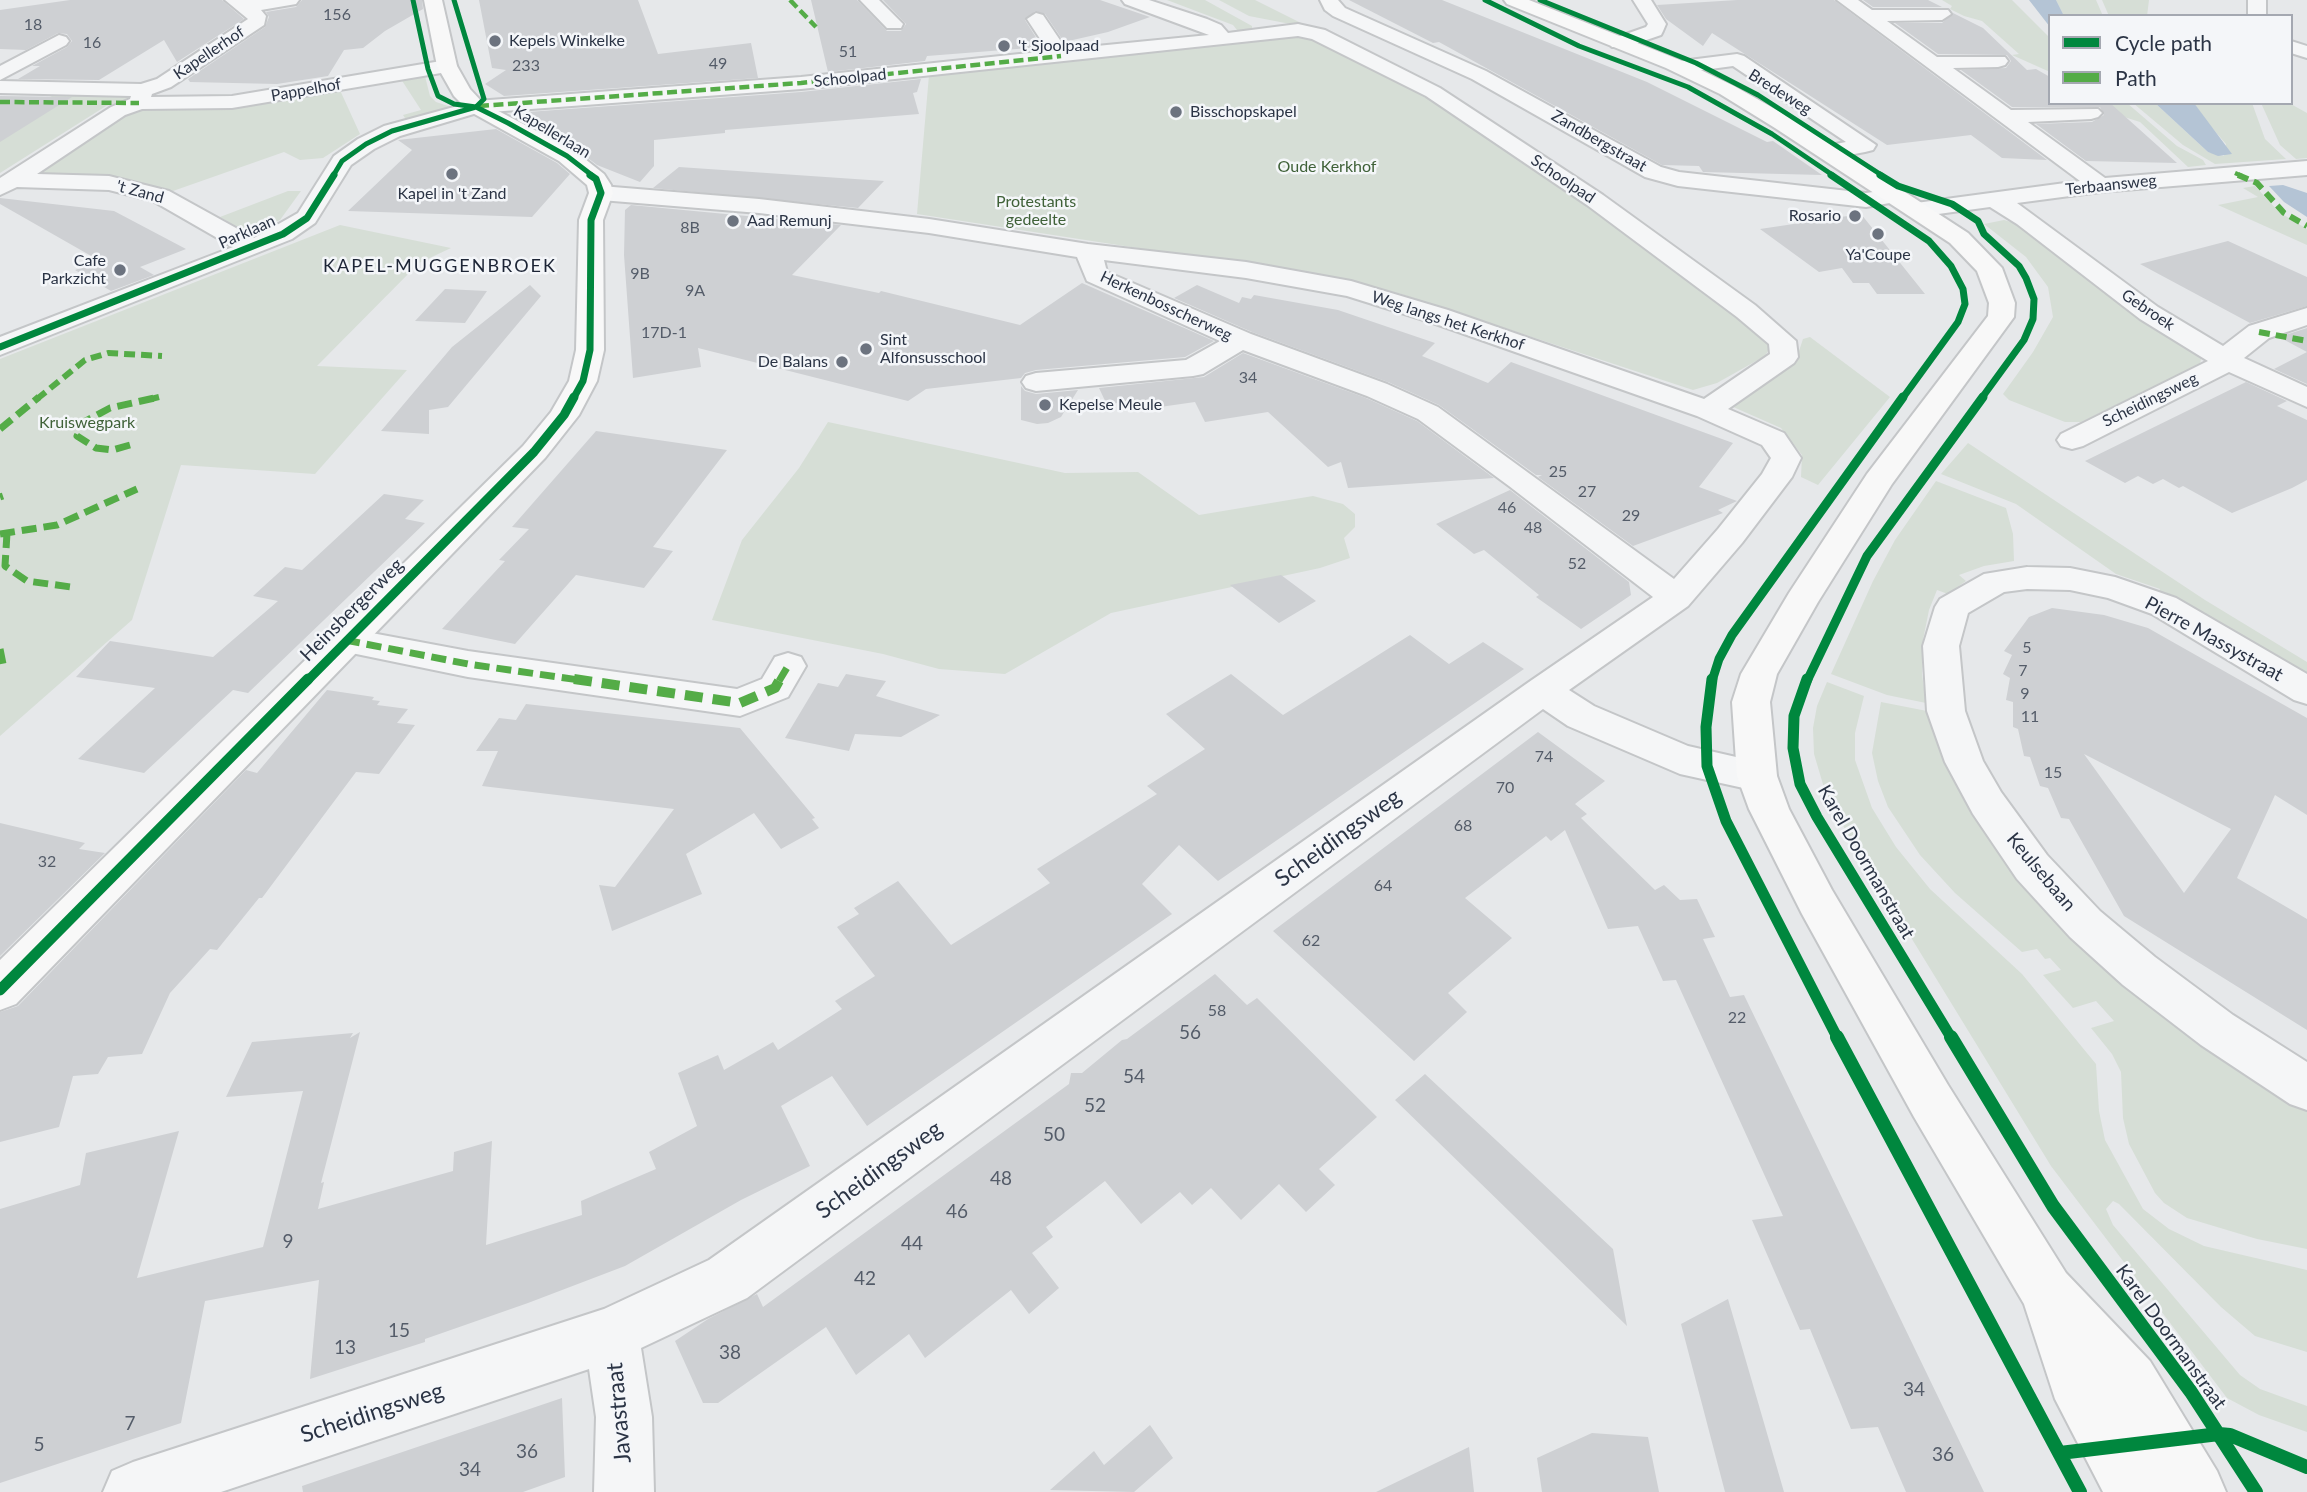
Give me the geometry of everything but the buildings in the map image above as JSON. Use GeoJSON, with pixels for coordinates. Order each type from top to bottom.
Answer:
{"type":"FeatureCollection","features":[{"type":"Feature","properties":{"kind":"main road","name":"Kapellerlaan"},"geometry":{"type":"LineString","coordinates":[[433,0],[447,66],[453,80],[476,107],[567,156],[596,179],[601,193]]}},
{"type":"Feature","properties":{"kind":"main road","name":"Bredeweg"},"geometry":{"type":"LineString","coordinates":[[1513,0],[1681,67],[1727,90],[1828,152],[1959,238],[1989,268],[2002,303],[2001,317],[1992,332],[1878,481],[1801,601],[1759,674],[1751,702],[1757,776]]}},
{"type":"Feature","properties":{"kind":"main road","name":"Heinsbergerweg"},"geometry":{"type":"LineString","coordinates":[[0,990],[534,452],[564,415],[583,381],[590,349],[591,220],[601,193]]}},
{"type":"Feature","properties":{"kind":"main road"},"geometry":{"type":"LineString","coordinates":[[1757,776],[1769,809],[1817,902],[1931,1101],[2047,1292],[2130,1381],[2196,1492]]}},
{"type":"Feature","properties":{"kind":"main road"},"geometry":{"type":"LineString","coordinates":[[2047,1292],[2075,1379],[2134,1492]]}},
{"type":"Feature","properties":{"kind":"street"},"geometry":{"type":"LineString","coordinates":[[239,4],[261,7],[290,0]]}},
{"type":"Feature","properties":{"kind":"street"},"geometry":{"type":"LineString","coordinates":[[869,0],[894,24]]}},
{"type":"Feature","properties":{"kind":"street"},"geometry":{"type":"LineString","coordinates":[[1131,0],[1200,23],[1214,29],[1223,39]]}},
{"type":"Feature","properties":{"kind":"street","name":"Zandbergstraat"},"geometry":{"type":"LineString","coordinates":[[1329,0],[1331,6],[1339,12],[1479,75],[1653,172],[1678,179],[1866,200],[1894,196]]}},
{"type":"Feature","properties":{"kind":"street"},"geometry":{"type":"LineString","coordinates":[[1619,43],[1654,31],[1657,24],[1642,0]]}},
{"type":"Feature","properties":{"kind":"street"},"geometry":{"type":"LineString","coordinates":[[1846,0],[2099,185]]}},
{"type":"Feature","properties":{"kind":"street","name":"Kapellerhof"},"geometry":{"type":"LineString","coordinates":[[141,97],[257,22],[257,16],[239,4]]}},
{"type":"Feature","properties":{"kind":"street"},"geometry":{"type":"LineString","coordinates":[[1867,16],[1942,14]]}},
{"type":"Feature","properties":{"kind":"street"},"geometry":{"type":"LineString","coordinates":[[1036,19],[1060,56]]}},
{"type":"Feature","properties":{"kind":"street"},"geometry":{"type":"LineString","coordinates":[[1246,19],[1276,31]]}},
{"type":"Feature","properties":{"kind":"street","name":"Schoolpad"},"geometry":{"type":"LineString","coordinates":[[476,107],[799,73],[1060,56],[1276,31],[1318,34],[1433,92],[1595,200],[1782,341],[1784,357],[1707,410]]}},
{"type":"Feature","properties":{"kind":"street"},"geometry":{"type":"LineString","coordinates":[[0,74],[59,41]]}},
{"type":"Feature","properties":{"kind":"street","name":"Bredeweg"},"geometry":{"type":"LineString","coordinates":[[1681,67],[1737,60],[1866,145],[1828,152]]}},
{"type":"Feature","properties":{"kind":"street"},"geometry":{"type":"LineString","coordinates":[[1932,63],[1998,61]]}},
{"type":"Feature","properties":{"kind":"street","name":"Pappelhof"},"geometry":{"type":"LineString","coordinates":[[0,87],[232,102],[447,66]]}},
{"type":"Feature","properties":{"kind":"street"},"geometry":{"type":"LineString","coordinates":[[7,184],[141,97]]}},
{"type":"Feature","properties":{"kind":"street","name":"Parklaan"},"geometry":{"type":"LineString","coordinates":[[0,347],[283,234],[307,218],[342,161],[366,144],[392,131],[476,107]]}},
{"type":"Feature","properties":{"kind":"street"},"geometry":{"type":"LineString","coordinates":[[2006,117],[2091,113]]}},
{"type":"Feature","properties":{"kind":"street","name":"Terbaansweg"},"geometry":{"type":"LineString","coordinates":[[1916,209],[2099,185],[2307,169]]}},
{"type":"Feature","properties":{"kind":"street","name":"'t Zand"},"geometry":{"type":"LineString","coordinates":[[7,184],[109,183],[161,196],[253,248]]}},
{"type":"Feature","properties":{"kind":"street","name":"Herkenbosscherweg"},"geometry":{"type":"LineString","coordinates":[[601,193],[759,206],[929,226],[1088,251],[1096,275],[1241,340],[1377,390],[1428,413],[1520,479],[1676,598]]}},
{"type":"Feature","properties":{"kind":"street","name":"Gebroek"},"geometry":{"type":"LineString","coordinates":[[1995,200],[2025,219],[2149,313],[2228,361],[2307,398]]}},
{"type":"Feature","properties":{"kind":"street","name":"Weg langs het Kerkhof"},"geometry":{"type":"LineString","coordinates":[[1088,251],[1246,270],[1351,289],[1439,316],[1707,410],[1773,439],[1786,457]]}},
{"type":"Feature","properties":{"kind":"street"},"geometry":{"type":"LineString","coordinates":[[2228,361],[2234,351],[2259,332],[2307,316]]}},
{"type":"Feature","properties":{"kind":"street"},"geometry":{"type":"LineString","coordinates":[[1036,382],[1193,368],[1241,340]]}},
{"type":"Feature","properties":{"kind":"street","name":"Scheidingsweg"},"geometry":{"type":"LineString","coordinates":[[2071,440],[2228,361]]}},
{"type":"Feature","properties":{"kind":"street","name":"Scheidingsweg"},"geometry":{"type":"LineString","coordinates":[[133,1492],[611,1334],[728,1279],[1542,691],[1676,598],[1738,526],[1776,477],[1786,457]]}},
{"type":"Feature","properties":{"kind":"street","name":"Pierre Massystraat"},"geometry":{"type":"LineString","coordinates":[[1996,582],[2027,578],[2070,579],[2115,587],[2164,607],[2307,691]]}},
{"type":"Feature","properties":{"kind":"street","name":"Keulsebaan"},"geometry":{"type":"LineString","coordinates":[[1996,582],[1952,607],[1941,646],[1946,710],[1964,762],[1987,803],[2032,867],[2085,924],[2139,971],[2217,1030],[2307,1088]]}},
{"type":"Feature","properties":{"kind":"street","name":"Heinsbergerweg"},"geometry":{"type":"LineString","coordinates":[[345,640],[468,664],[740,703],[775,688],[788,666]]}},
{"type":"Feature","properties":{"kind":"street"},"geometry":{"type":"LineString","coordinates":[[1542,691],[1581,716],[1680,759],[1757,776]]}},
{"type":"Feature","properties":{"kind":"street","name":"Javastraat"},"geometry":{"type":"LineString","coordinates":[[611,1334],[624,1417],[624,1492]]}},
{"type":"Feature","properties":{"kind":"green space"},"geometry":{"type":"Polygon","coordinates":[[[1167,0],[1205,0],[1252,26],[1252,30],[1231,34],[1225,32],[1237,30],[1233,25],[1167,0]]]}},
{"type":"Feature","properties":{"kind":"green space"},"geometry":{"type":"Polygon","coordinates":[[[1219,0],[1255,0],[1311,28],[1249,16],[1219,0]]]}},
{"type":"Feature","properties":{"kind":"green space"},"geometry":{"type":"Polygon","coordinates":[[[1942,0],[2012,0],[2048,36],[2048,71],[2012,55],[2019,54],[1982,21],[1950,9],[1952,6],[1942,0]]]}},
{"type":"Feature","properties":{"kind":"green space"},"geometry":{"type":"Polygon","coordinates":[[[2056,0],[2096,0],[2102,14],[2063,14],[2056,0]]]}},
{"type":"Feature","properties":{"kind":"green space"},"geometry":{"type":"Polygon","coordinates":[[[2102,0],[2149,0],[2147,14],[2108,14],[2102,0]]]}},
{"type":"Feature","properties":{"kind":"green space","name":"Oude Kerkhof"},"geometry":{"type":"Polygon","coordinates":[[[1300,35],[1382,73],[1472,124],[1697,280],[1772,345],[1765,356],[1717,383],[1693,390],[1401,294],[1345,280],[917,214],[929,75],[1300,35]]]}},
{"type":"Feature","properties":{"kind":"green space"},"geometry":{"type":"Polygon","coordinates":[[[424,72],[430,96],[436,102],[451,107],[407,121],[403,115],[421,110],[399,76],[424,72]]]}},
{"type":"Feature","properties":{"kind":"green space"},"geometry":{"type":"Polygon","coordinates":[[[339,88],[360,134],[323,158],[300,160],[284,152],[173,191],[117,178],[34,175],[133,108],[229,106],[339,88]]]}},
{"type":"Feature","properties":{"kind":"green space"},"geometry":{"type":"Polygon","coordinates":[[[60,91],[131,94],[126,101],[106,106],[0,173],[0,104],[37,105],[60,91]]]}},
{"type":"Feature","properties":{"kind":"green space"},"geometry":{"type":"Polygon","coordinates":[[[2108,105],[2129,105],[2177,146],[2203,160],[2206,165],[2188,167],[2140,122],[2121,116],[2108,105]]]}},
{"type":"Feature","properties":{"kind":"green space"},"geometry":{"type":"Polygon","coordinates":[[[2135,105],[2157,105],[2208,152],[2224,156],[2226,144],[2195,105],[2253,105],[2265,139],[2286,159],[2215,164],[2183,145],[2135,105]]]}},
{"type":"Feature","properties":{"kind":"green space"},"geometry":{"type":"Polygon","coordinates":[[[2262,105],[2293,105],[2307,113],[2307,158],[2296,159],[2280,145],[2262,105]]]}},
{"type":"Feature","properties":{"kind":"green space"},"geometry":{"type":"Polygon","coordinates":[[[2255,186],[2279,212],[2307,229],[2307,245],[2218,205],[2258,197],[2243,188],[2255,186]]]}},
{"type":"Feature","properties":{"kind":"green space"},"geometry":{"type":"Polygon","coordinates":[[[288,191],[301,191],[280,220],[259,229],[242,230],[220,217],[288,191]]]}},
{"type":"Feature","properties":{"kind":"green space"},"geometry":{"type":"Polygon","coordinates":[[[2004,220],[2018,224],[2113,299],[2202,354],[2200,364],[2081,422],[2065,422],[2009,400],[2003,394],[2033,352],[2053,317],[2048,287],[2026,257],[1984,224],[2004,220]]]}},
{"type":"Feature","properties":{"kind":"green space","name":"Kruiswegpark"},"geometry":{"type":"Polygon","coordinates":[[[340,225],[451,248],[419,263],[317,366],[407,370],[315,474],[181,465],[132,620],[0,736],[0,359],[340,225]]]}},
{"type":"Feature","properties":{"kind":"green space"},"geometry":{"type":"Polygon","coordinates":[[[1810,337],[1890,397],[1818,485],[1801,477],[1802,455],[1781,428],[1731,406],[1795,363],[1803,339],[1810,337]]]}},
{"type":"Feature","properties":{"kind":"green space"},"geometry":{"type":"Polygon","coordinates":[[[828,422],[1065,473],[1138,472],[1199,515],[1313,496],[1343,504],[1355,514],[1355,527],[1344,538],[1350,558],[1320,568],[1111,613],[1005,674],[939,669],[883,654],[712,620],[742,540],[799,468],[828,422]]]}},
{"type":"Feature","properties":{"kind":"green space"},"geometry":{"type":"Polygon","coordinates":[[[1968,443],[2205,600],[2307,662],[2307,678],[2157,594],[2160,589],[2116,574],[2016,504],[1941,474],[1968,443]]]}},
{"type":"Feature","properties":{"kind":"green space"},"geometry":{"type":"Polygon","coordinates":[[[1936,481],[2006,508],[2013,534],[2014,561],[1984,566],[1959,575],[1966,581],[1948,594],[1937,590],[1929,610],[1923,640],[1922,674],[1926,703],[1887,695],[1831,674],[1873,581],[1895,540],[1936,481]]]}},
{"type":"Feature","properties":{"kind":"green space"},"geometry":{"type":"Polygon","coordinates":[[[1827,682],[1864,696],[1855,733],[1855,760],[1872,808],[1896,847],[1930,889],[2022,974],[2096,1064],[2099,1111],[2105,1140],[2143,1209],[2169,1229],[2204,1246],[2307,1270],[2307,1352],[2255,1336],[2221,1307],[2119,1204],[2113,1201],[2106,1209],[2113,1225],[2240,1375],[2260,1389],[2307,1406],[2307,1432],[2259,1415],[2227,1398],[2051,1166],[1847,833],[1825,791],[1814,754],[1813,728],[1817,706],[1827,682]]]}},
{"type":"Feature","properties":{"kind":"green space"},"geometry":{"type":"Polygon","coordinates":[[[1881,702],[1927,711],[1949,772],[1985,833],[2017,874],[2307,1110],[2307,1249],[2257,1239],[2187,1218],[2164,1203],[2155,1193],[2129,1144],[2123,1118],[2121,1072],[2112,1054],[2091,1028],[2114,1021],[2096,1001],[2073,1008],[2043,975],[2061,970],[2050,958],[2045,959],[2037,949],[2022,952],[1955,893],[1920,855],[1888,807],[1878,781],[1872,753],[1881,702]]]}},
{"type":"Feature","properties":{"kind":"water"},"geometry":{"type":"Polygon","coordinates":[[[2029,0],[2056,0],[2063,14],[2048,14],[2048,24],[2029,0]]]}},
{"type":"Feature","properties":{"kind":"water"},"geometry":{"type":"Polygon","coordinates":[[[2157,105],[2195,105],[2232,154],[2218,156],[2208,152],[2157,105]]]}},
{"type":"Feature","properties":{"kind":"water"},"geometry":{"type":"Polygon","coordinates":[[[2283,185],[2307,193],[2307,217],[2284,202],[2269,186],[2283,185]]]}},
{"type":"Feature","properties":{"kind":"marked path"},"geometry":{"type":"LineString","coordinates":[[790,0],[816,27]]}},
{"type":"Feature","properties":{"kind":"marked path"},"geometry":{"type":"LineString","coordinates":[[479,106],[801,83],[1061,56]]}},
{"type":"Feature","properties":{"kind":"marked path"},"geometry":{"type":"LineString","coordinates":[[0,102],[139,103]]}},
{"type":"Feature","properties":{"kind":"marked path"},"geometry":{"type":"LineString","coordinates":[[2235,173],[2257,183],[2284,213],[2307,226]]}},
{"type":"Feature","properties":{"kind":"marked path"},"geometry":{"type":"LineString","coordinates":[[2259,332],[2307,341]]}},
{"type":"Feature","properties":{"kind":"marked path"},"geometry":{"type":"LineString","coordinates":[[0,429],[85,360],[108,353],[162,356]]}},
{"type":"Feature","properties":{"kind":"marked path"},"geometry":{"type":"LineString","coordinates":[[130,445],[112,450],[96,448],[77,436],[84,422],[110,408],[159,397]]}},
{"type":"Feature","properties":{"kind":"marked path"},"geometry":{"type":"LineString","coordinates":[[0,534],[57,525],[137,489]]}},
{"type":"Feature","properties":{"kind":"marked path"},"geometry":{"type":"LineString","coordinates":[[7,533],[5,566],[27,581],[71,587]]}},
{"type":"Feature","properties":{"kind":"marked path"},"geometry":{"type":"LineString","coordinates":[[345,640],[468,664],[740,703],[775,688],[788,666]]}},
{"type":"Feature","properties":{"kind":"marked path"},"geometry":{"type":"LineString","coordinates":[[0,649],[3,664],[0,666]]}},
{"type":"Feature","properties":{"kind":"cycle path"},"geometry":{"type":"LineString","coordinates":[[0,990],[534,452],[564,415],[583,381],[590,350],[591,220],[601,193],[599,185],[596,179],[567,156],[508,123],[476,107],[454,104],[438,96],[428,69],[413,0]]}},
{"type":"Feature","properties":{"kind":"cycle path"},"geometry":{"type":"LineString","coordinates":[[0,347],[283,234],[307,218],[342,161],[366,144],[392,131],[476,107],[484,99],[484,93],[454,0]]}},
{"type":"Feature","properties":{"kind":"cycle path"},"geometry":{"type":"LineString","coordinates":[[1485,0],[1579,46],[1688,87],[1772,134],[1929,241],[1951,266],[1963,289],[1965,304],[1958,322],[1829,498],[1732,635],[1719,659],[1709,689],[1707,766],[1726,821],[1805,978],[2080,1492]]}},
{"type":"Feature","properties":{"kind":"cycle path","name":"Karel Doormanstraat"},"geometry":{"type":"LineString","coordinates":[[1540,0],[1696,63],[1758,95],[1898,186],[1952,204],[1978,221],[1984,234],[2019,266],[2026,278],[2034,299],[2033,319],[2024,340],[1867,556],[1811,669],[1794,716],[1793,748],[1800,784],[1817,817],[2053,1206],[2191,1392],[2256,1492]]}},
{"type":"Feature","properties":{"kind":"cycle path"},"geometry":{"type":"LineString","coordinates":[[2060,1453],[2219,1434],[2230,1435],[2307,1467]]}},
{"type":"Feature","properties":{"kind":"place","name":"Kepels Winkelke"},"geometry":{"type":"Point","coordinates":[495,41]}},
{"type":"Feature","properties":{"kind":"place","name":"'t Sjoolpaad"},"geometry":{"type":"Point","coordinates":[1004,46]}},
{"type":"Feature","properties":{"kind":"place","name":"Bisschopskapel"},"geometry":{"type":"Point","coordinates":[1176,112]}},
{"type":"Feature","properties":{"kind":"place","name":"Kapel in 't Zand"},"geometry":{"type":"Point","coordinates":[452,174]}},
{"type":"Feature","properties":{"kind":"place","name":"Rosario"},"geometry":{"type":"Point","coordinates":[1855,216]}},
{"type":"Feature","properties":{"kind":"place","name":"Aad Remunj"},"geometry":{"type":"Point","coordinates":[733,221]}},
{"type":"Feature","properties":{"kind":"place","name":"Ya'Coupe"},"geometry":{"type":"Point","coordinates":[1878,234]}},
{"type":"Feature","properties":{"kind":"place","name":"Cafe Parkzicht"},"geometry":{"type":"Point","coordinates":[120,270]}},
{"type":"Feature","properties":{"kind":"place","name":"Sint Alfonsusschool"},"geometry":{"type":"Point","coordinates":[866,349]}},
{"type":"Feature","properties":{"kind":"place","name":"De Balans"},"geometry":{"type":"Point","coordinates":[842,362]}},
{"type":"Feature","properties":{"kind":"place","name":"Kepelse Meule"},"geometry":{"type":"Point","coordinates":[1045,405]}},
{"type":"Feature","properties":{"kind":"district","name":"KAPEL-MUGGENBROEK"},"geometry":{"type":"Point","coordinates":[440,266]}},
{"type":"Feature","properties":{"kind":"park label","name":"Protestants gedeelte"},"geometry":{"type":"Point","coordinates":[1036,211]}}]}
